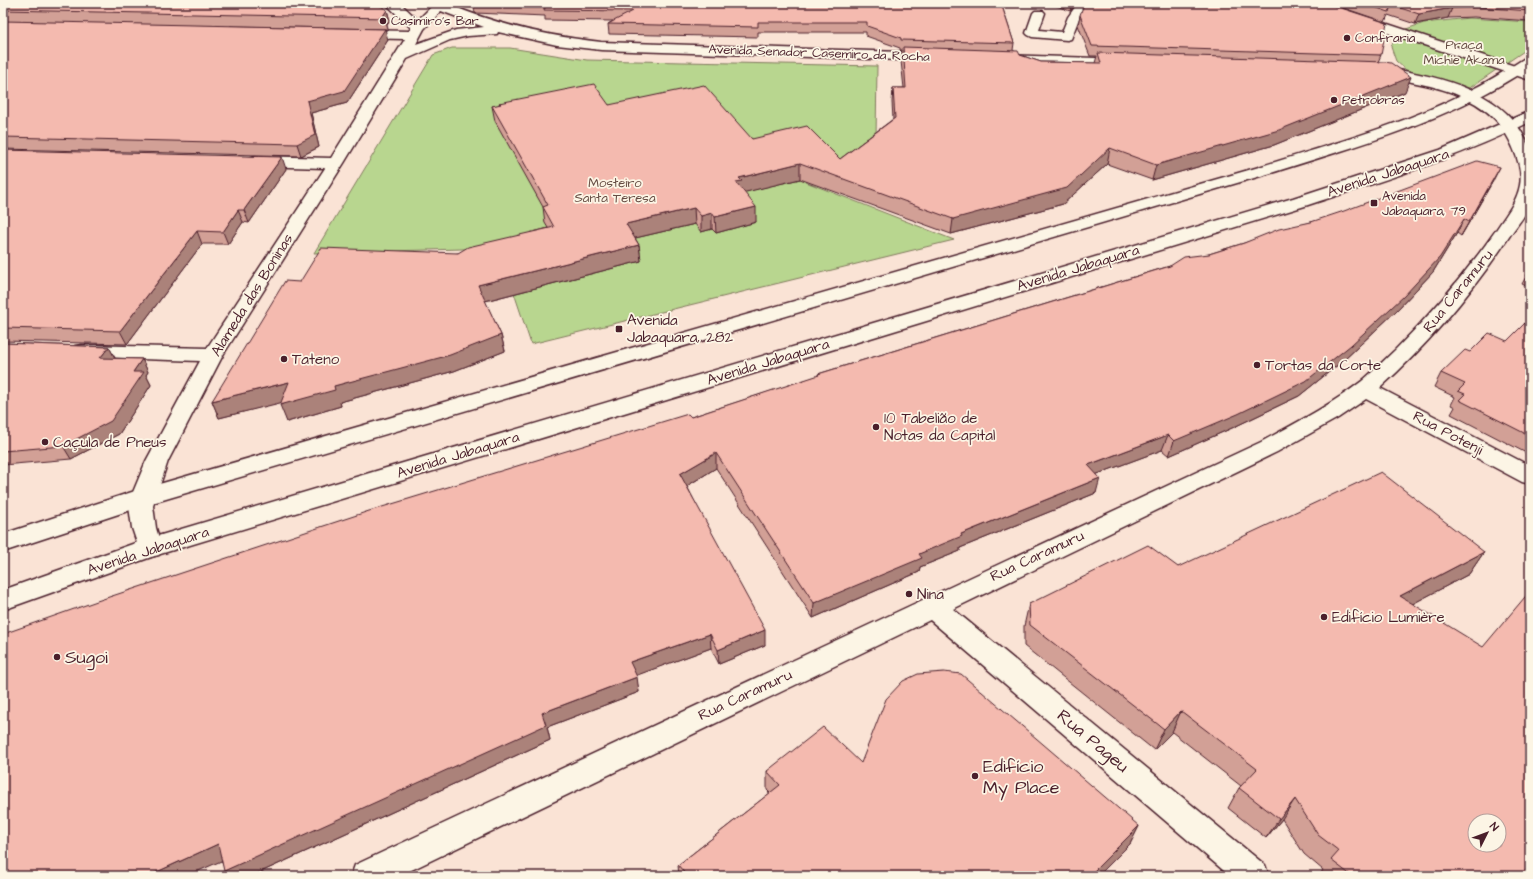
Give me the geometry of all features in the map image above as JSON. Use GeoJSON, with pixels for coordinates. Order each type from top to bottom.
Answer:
{"type":"FeatureCollection","features":[{"type":"Feature","properties":{"kind":"street"},"geometry":{"type":"LineString","coordinates":[[392,3],[416,31]]}},
{"type":"Feature","properties":{"kind":"street"},"geometry":{"type":"LineString","coordinates":[[1311,3],[1523,74]]}},
{"type":"Feature","properties":{"kind":"street","name":"Alameda das Boninas"},"geometry":{"type":"LineString","coordinates":[[150,548],[144,528],[141,506],[157,461],[214,355],[336,163],[416,31],[438,4]]}},
{"type":"Feature","properties":{"kind":"street","name":"Avenida Senador Casemiro da Rocha"},"geometry":{"type":"LineString","coordinates":[[438,4],[472,20],[511,32],[542,39],[601,46],[947,57]]}},
{"type":"Feature","properties":{"kind":"street"},"geometry":{"type":"LineString","coordinates":[[340,33],[416,31]]}},
{"type":"Feature","properties":{"kind":"street"},"geometry":{"type":"LineString","coordinates":[[402,56],[428,43],[462,33],[485,31],[511,32]]}},
{"type":"Feature","properties":{"kind":"street"},"geometry":{"type":"LineString","coordinates":[[994,59],[1136,63]]}},
{"type":"Feature","properties":{"kind":"street"},"geometry":{"type":"LineString","coordinates":[[3,543],[143,497],[1265,170],[1406,124],[1523,74],[1530,61]]}},
{"type":"Feature","properties":{"kind":"street"},"geometry":{"type":"LineString","coordinates":[[1364,70],[1404,74],[1439,83],[1471,96]]}},
{"type":"Feature","properties":{"kind":"street","name":"Rua Caramuru"},"geometry":{"type":"LineString","coordinates":[[366,876],[1269,447],[1333,411],[1365,389],[1426,331],[1450,304],[1497,241],[1523,214],[1529,178],[1520,121],[1497,114],[1471,96]]}},
{"type":"Feature","properties":{"kind":"street","name":"Avenida Jabaquara"},"geometry":{"type":"LineString","coordinates":[[3,600],[150,548],[1299,202],[1456,150],[1520,121]]}},
{"type":"Feature","properties":{"kind":"street"},"geometry":{"type":"LineString","coordinates":[[241,160],[336,163]]}},
{"type":"Feature","properties":{"kind":"street"},"geometry":{"type":"LineString","coordinates":[[65,350],[214,355]]}},
{"type":"Feature","properties":{"kind":"street","name":"Rua Potenji"},"geometry":{"type":"LineString","coordinates":[[1365,389],[1530,476]]}},
{"type":"Feature","properties":{"kind":"street","name":"Rua Pageu"},"geometry":{"type":"LineString","coordinates":[[932,606],[1254,876]]}},
{"type":"Feature","properties":{"kind":"lane"},"geometry":{"type":"LineString","coordinates":[[1039,13],[1032,33],[1067,36],[1072,18],[1083,4],[1086,3]]}},
{"type":"Feature","properties":{"kind":"green space","name":"Praça Michie Akama"},"geometry":{"type":"Polygon","coordinates":[[[1469,18],[1530,22],[1530,47],[1468,89],[1444,80],[1406,70],[1396,61],[1391,47],[1397,32],[1424,23],[1469,18]]]}},
{"type":"Feature","properties":{"kind":"green space","name":"Mosteiro Santa Teresa"},"geometry":{"type":"Polygon","coordinates":[[[452,48],[510,48],[587,60],[877,66],[876,138],[806,182],[954,240],[531,344],[499,248],[314,253],[433,55],[452,48]]]}},
{"type":"Feature","properties":{"kind":"building"},"geometry":{"type":"Polygon","coordinates":[[[3,3],[376,3],[387,10],[383,16],[386,18],[3,10],[3,3]]]}},
{"type":"Feature","properties":{"kind":"building"},"geometry":{"type":"Polygon","coordinates":[[[476,3],[1001,3],[1014,43],[901,40],[901,38],[867,26],[867,22],[758,22],[758,27],[608,24],[633,11],[544,10],[546,6],[476,3]]]}},
{"type":"Feature","properties":{"kind":"building"},"geometry":{"type":"Polygon","coordinates":[[[1085,3],[1326,3],[1387,23],[1381,55],[1092,46],[1080,15],[1085,3]]]}},
{"type":"Feature","properties":{"kind":"building"},"geometry":{"type":"Polygon","coordinates":[[[1363,3],[1530,3],[1530,11],[1478,7],[1452,8],[1419,14],[1391,5],[1389,12],[1363,3]]]}},
{"type":"Feature","properties":{"kind":"building"},"geometry":{"type":"Polygon","coordinates":[[[3,21],[385,29],[344,91],[307,101],[315,135],[297,144],[3,137],[3,21]]]}},
{"type":"Feature","properties":{"kind":"building"},"geometry":{"type":"Polygon","coordinates":[[[903,47],[1018,51],[1020,55],[1041,62],[1101,63],[1098,53],[1385,62],[1391,63],[1411,77],[1279,130],[1156,165],[1110,148],[1067,188],[953,219],[800,163],[739,178],[742,181],[736,182],[756,207],[715,217],[712,213],[701,216],[694,208],[626,224],[639,245],[478,285],[501,335],[450,355],[334,386],[335,390],[280,405],[289,382],[212,401],[285,281],[300,282],[321,248],[458,253],[468,247],[554,227],[543,207],[548,205],[492,106],[501,104],[499,103],[594,84],[609,105],[704,85],[752,139],[807,126],[840,159],[895,118],[893,88],[906,88],[903,47]]]}},
{"type":"Feature","properties":{"kind":"building"},"geometry":{"type":"Polygon","coordinates":[[[3,150],[282,157],[244,210],[238,210],[223,232],[197,231],[120,331],[3,328],[3,150]]]}},
{"type":"Feature","properties":{"kind":"building"},"geometry":{"type":"Polygon","coordinates":[[[1477,161],[1500,167],[1469,222],[1464,219],[1440,257],[1404,296],[1351,345],[1306,381],[1238,414],[1174,441],[1168,435],[1088,465],[1100,478],[961,534],[962,536],[919,554],[922,558],[814,603],[716,453],[680,474],[765,630],[718,650],[710,634],[630,662],[637,677],[542,713],[546,725],[224,871],[218,844],[148,876],[3,876],[3,634],[97,601],[369,511],[688,414],[691,417],[819,375],[818,374],[1170,266],[1184,257],[1209,254],[1244,243],[1279,229],[1311,222],[1477,161]]]}},
{"type":"Feature","properties":{"kind":"building"},"geometry":{"type":"Polygon","coordinates":[[[1530,318],[1530,436],[1459,400],[1465,394],[1458,391],[1465,384],[1441,373],[1465,350],[1470,352],[1489,333],[1507,341],[1530,318]]]}},
{"type":"Feature","properties":{"kind":"building"},"geometry":{"type":"Polygon","coordinates":[[[3,343],[109,347],[100,358],[142,359],[133,372],[144,372],[111,421],[63,446],[3,451],[3,343]]]}},
{"type":"Feature","properties":{"kind":"building"},"geometry":{"type":"Polygon","coordinates":[[[1381,472],[1484,552],[1400,596],[1483,647],[1530,591],[1530,876],[1352,876],[1331,860],[1339,851],[1318,835],[1295,799],[1279,819],[1239,788],[1257,769],[1181,711],[1164,729],[1030,625],[1029,604],[1148,545],[1178,567],[1381,472]]]}},
{"type":"Feature","properties":{"kind":"building"},"geometry":{"type":"Polygon","coordinates":[[[944,672],[961,674],[1139,826],[1089,876],[687,876],[678,865],[780,785],[767,771],[823,727],[861,763],[886,699],[903,681],[918,674],[944,672]]]}},
{"type":"Feature","properties":{"kind":"place","name":"Casimiro's Bar"},"geometry":{"type":"Point","coordinates":[383,21]}},
{"type":"Feature","properties":{"kind":"place","name":"Confraria"},"geometry":{"type":"Point","coordinates":[1347,38]}},
{"type":"Feature","properties":{"kind":"place","name":"Petrobras"},"geometry":{"type":"Point","coordinates":[1334,100]}},
{"type":"Feature","properties":{"kind":"place","name":"Avenida Jabaquara, 79"},"geometry":{"type":"Point","coordinates":[1374,203]}},
{"type":"Feature","properties":{"kind":"place","name":"Avenida Jabaquara, 282"},"geometry":{"type":"Point","coordinates":[619,329]}},
{"type":"Feature","properties":{"kind":"place","name":"Tateno"},"geometry":{"type":"Point","coordinates":[284,359]}},
{"type":"Feature","properties":{"kind":"place","name":"Tortas da Corte"},"geometry":{"type":"Point","coordinates":[1257,365]}},
{"type":"Feature","properties":{"kind":"place","name":"10 Tabelião de Notas da Capital"},"geometry":{"type":"Point","coordinates":[876,427]}},
{"type":"Feature","properties":{"kind":"place","name":"Caçula de Pneus"},"geometry":{"type":"Point","coordinates":[45,442]}},
{"type":"Feature","properties":{"kind":"place","name":"Nina"},"geometry":{"type":"Point","coordinates":[909,594]}},
{"type":"Feature","properties":{"kind":"place","name":"Edifício Lumière"},"geometry":{"type":"Point","coordinates":[1324,617]}},
{"type":"Feature","properties":{"kind":"place","name":"Sugoi"},"geometry":{"type":"Point","coordinates":[57,657]}},
{"type":"Feature","properties":{"kind":"place","name":"Edifício My Place"},"geometry":{"type":"Point","coordinates":[975,776]}}]}
